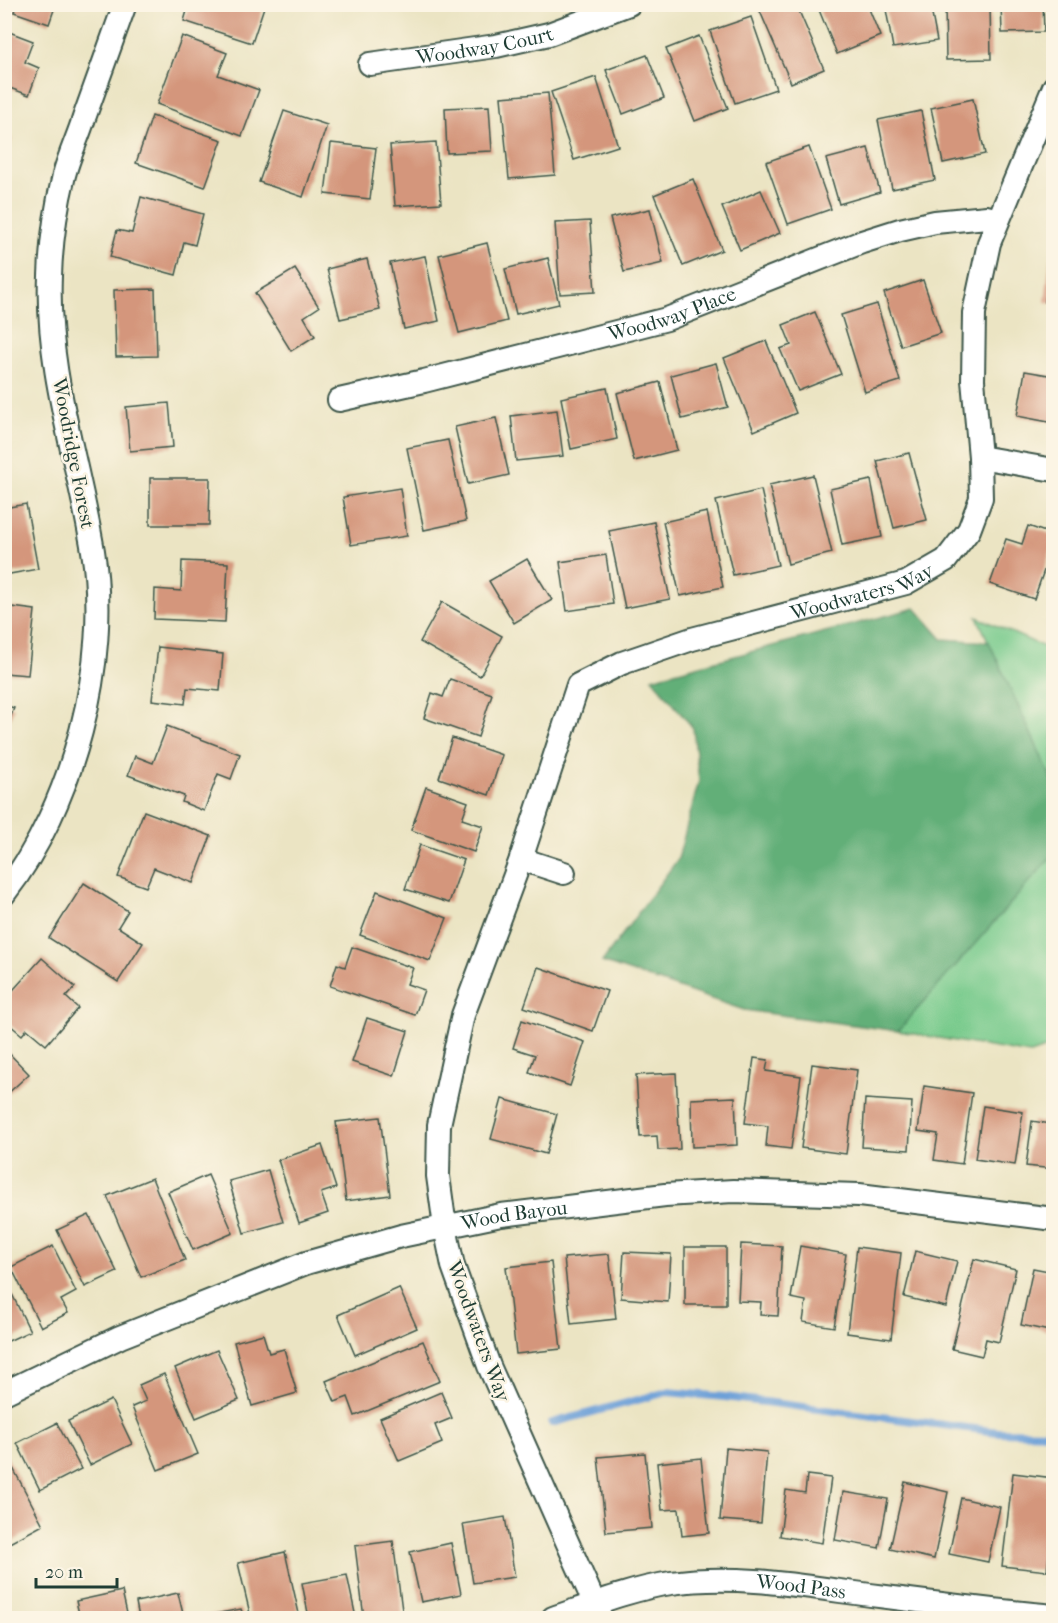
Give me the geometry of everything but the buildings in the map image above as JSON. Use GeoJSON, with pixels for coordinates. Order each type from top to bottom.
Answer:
{"type":"FeatureCollection","features":[{"type":"Feature","properties":{"kind":"street","name":"Woodridge Forest"},"geometry":{"type":"LineString","coordinates":[[4,894],[36,845],[58,800],[76,752],[88,703],[97,603],[93,553],[62,403],[51,328],[50,276],[55,226],[64,175],[125,4]]}},
{"type":"Feature","properties":{"kind":"street","name":"Woodway Court"},"geometry":{"type":"LineString","coordinates":[[370,64],[507,44],[559,30],[628,4]]}},
{"type":"Feature","properties":{"kind":"street","name":"Woodwaters Way"},"geometry":{"type":"LineString","coordinates":[[598,1611],[489,1366],[453,1266],[438,1176],[438,1125],[463,1015],[521,859],[578,685],[622,663],[692,639],[906,583],[946,560],[969,530],[981,498],[973,380],[974,313],[990,243],[998,220],[1053,87]]}},
{"type":"Feature","properties":{"kind":"street","name":"Woodway Place"},"geometry":{"type":"LineString","coordinates":[[339,400],[667,319],[862,242],[900,230],[935,222],[987,217],[998,220]]}},
{"type":"Feature","properties":{"kind":"street"},"geometry":{"type":"LineString","coordinates":[[980,457],[1053,470]]}},
{"type":"Feature","properties":{"kind":"street"},"geometry":{"type":"LineString","coordinates":[[521,859],[564,873]]}},
{"type":"Feature","properties":{"kind":"street","name":"Wood Bayou"},"geometry":{"type":"LineString","coordinates":[[4,1393],[120,1337],[306,1263],[401,1236],[501,1215],[665,1195],[733,1191],[859,1195],[1053,1219]]}},
{"type":"Feature","properties":{"kind":"street","name":"Wood Pass"},"geometry":{"type":"LineString","coordinates":[[553,1618],[598,1611],[671,1583],[734,1579],[1053,1616]]}},
{"type":"Feature","properties":{"kind":"green space"},"geometry":{"type":"Polygon","coordinates":[[[915,608],[942,639],[989,642],[1053,782],[1054,854],[898,1031],[744,1010],[602,962],[678,859],[699,781],[693,728],[652,678],[915,608]]]}},
{"type":"Feature","properties":{"kind":"green space"},"geometry":{"type":"Polygon","coordinates":[[[977,617],[1053,651],[1053,782],[977,617]]]}},
{"type":"Feature","properties":{"kind":"green space"},"geometry":{"type":"Polygon","coordinates":[[[1053,854],[1053,1046],[1030,1054],[898,1031],[1053,854]]]}},
{"type":"Feature","properties":{"kind":"waterway"},"geometry":{"type":"LineString","coordinates":[[552,1423],[667,1392],[725,1397],[998,1432],[1054,1433]]}}]}
